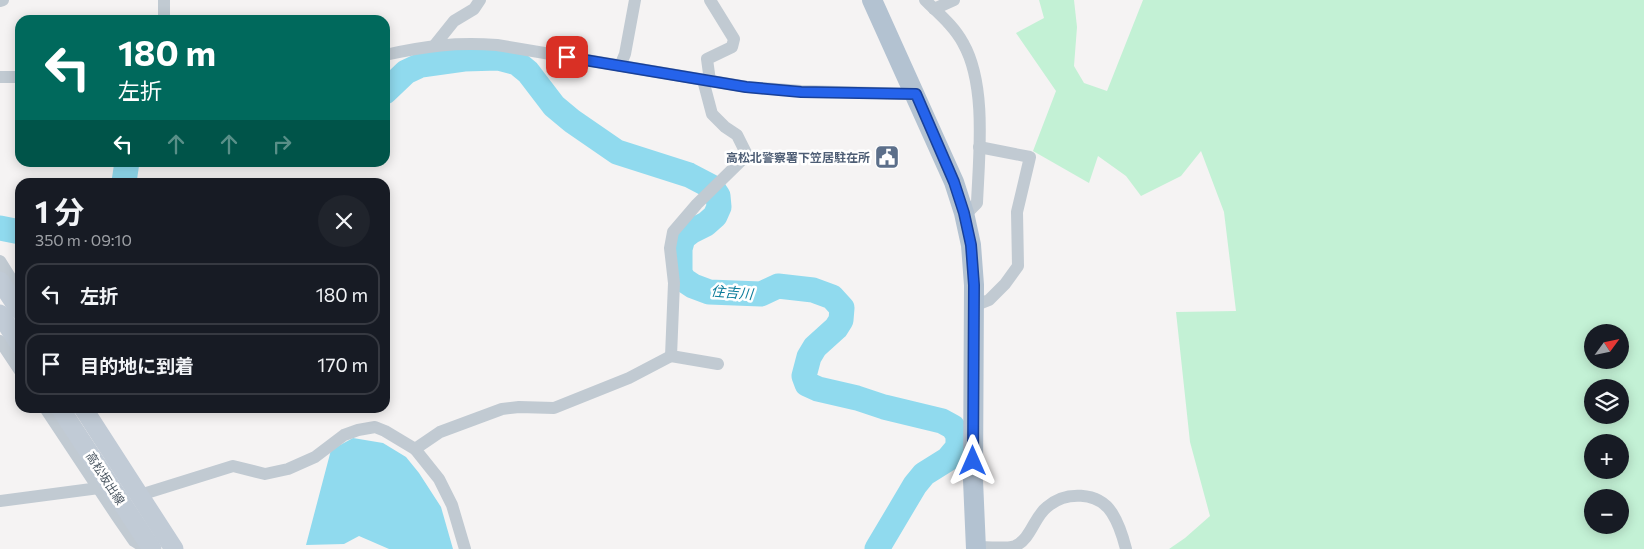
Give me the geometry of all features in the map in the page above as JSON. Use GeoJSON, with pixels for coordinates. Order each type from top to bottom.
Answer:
{"type":"FeatureCollection","features":[{"type":"Feature","properties":{"kind":"main road"},"geometry":{"type":"LineString","coordinates":[[872,0],[916,94],[954,182],[971,245],[974,306],[972,480],[976,548]]}},
{"type":"Feature","properties":{"kind":"main road"},"geometry":{"type":"LineString","coordinates":[[0,281],[15,304]]}},
{"type":"Feature","properties":{"kind":"main road"},"geometry":{"type":"LineString","coordinates":[[0,314],[15,337]]}},
{"type":"Feature","properties":{"kind":"main road","name":"高松坂出線"},"geometry":{"type":"LineString","coordinates":[[63,413],[152,549]]}},
{"type":"Feature","properties":{"kind":"main road","name":"高松坂出線"},"geometry":{"type":"LineString","coordinates":[[86,413],[174,549]]}},
{"type":"Feature","properties":{"kind":"street"},"geometry":{"type":"LineString","coordinates":[[164,0],[164,15]]}},
{"type":"Feature","properties":{"kind":"street"},"geometry":{"type":"LineString","coordinates":[[434,46],[454,21],[474,9],[480,0]]}},
{"type":"Feature","properties":{"kind":"street"},"geometry":{"type":"LineString","coordinates":[[620,66],[625,54],[635,0]]}},
{"type":"Feature","properties":{"kind":"street"},"geometry":{"type":"LineString","coordinates":[[671,356],[674,283],[670,248],[673,232],[697,204],[747,155],[737,135],[725,127],[712,114],[706,80],[707,59],[732,47],[734,39],[710,0]]}},
{"type":"Feature","properties":{"kind":"street"},"geometry":{"type":"LineString","coordinates":[[925,0],[947,22],[963,42],[972,65],[979,96],[978,203],[964,216]]}},
{"type":"Feature","properties":{"kind":"street"},"geometry":{"type":"LineString","coordinates":[[934,9],[954,0]]}},
{"type":"Feature","properties":{"kind":"street"},"geometry":{"type":"LineString","coordinates":[[390,54],[434,46],[470,43],[497,45],[746,87],[801,92],[916,94]]}},
{"type":"Feature","properties":{"kind":"street"},"geometry":{"type":"LineString","coordinates":[[0,77],[15,77]]}},
{"type":"Feature","properties":{"kind":"street"},"geometry":{"type":"LineString","coordinates":[[974,306],[989,300],[1005,284],[1018,266],[1017,212],[1030,157],[979,147]]}},
{"type":"Feature","properties":{"kind":"street"},"geometry":{"type":"LineString","coordinates":[[0,260],[15,285]]}},
{"type":"Feature","properties":{"kind":"street"},"geometry":{"type":"LineString","coordinates":[[0,341],[15,364]]}},
{"type":"Feature","properties":{"kind":"street"},"geometry":{"type":"LineString","coordinates":[[415,449],[440,432],[502,410],[519,407],[554,408],[629,378],[671,356],[718,364]]}},
{"type":"Feature","properties":{"kind":"street"},"geometry":{"type":"LineString","coordinates":[[48,413],[134,540],[147,549]]}},
{"type":"Feature","properties":{"kind":"street"},"geometry":{"type":"LineString","coordinates":[[93,413],[127,466],[137,490],[233,466],[265,474],[288,469],[315,457],[344,435],[375,427],[386,431],[415,449],[439,479],[452,505],[465,549]]}},
{"type":"Feature","properties":{"kind":"street"},"geometry":{"type":"LineString","coordinates":[[0,501],[98,488]]}},
{"type":"Feature","properties":{"kind":"street"},"geometry":{"type":"LineString","coordinates":[[976,548],[1014,546],[1023,540],[1046,507],[1063,498],[1081,495],[1098,500],[1112,511],[1120,528],[1126,549]]}},
{"type":"Feature","properties":{"kind":"green space"},"geometry":{"type":"Polygon","coordinates":[[[1039,0],[1074,0],[1077,27],[1074,66],[1084,83],[1107,91],[1143,0],[1644,0],[1644,549],[1169,549],[1210,516],[1190,442],[1176,312],[1236,311],[1224,212],[1201,151],[1181,176],[1141,196],[1126,176],[1098,156],[1089,183],[1033,151],[1056,91],[1016,33],[1044,18],[1039,0]]]}},
{"type":"Feature","properties":{"kind":"water"},"geometry":{"type":"Polygon","coordinates":[[[353,438],[383,443],[406,457],[441,507],[453,549],[389,549],[359,536],[344,544],[306,545],[331,450],[353,438]]]}},
{"type":"Feature","properties":{"kind":"waterway","name":"住吉川"},"geometry":{"type":"LineString","coordinates":[[390,87],[406,72],[421,65],[464,59],[498,58],[517,63],[528,72],[554,106],[617,152],[689,175],[712,187],[718,196],[719,207],[715,216],[683,238],[680,249],[680,273],[684,280],[693,286],[709,292],[761,294],[778,286],[813,290],[832,297],[842,308],[841,320],[836,328],[815,347],[809,357],[804,376],[807,384],[818,389],[942,421],[953,427],[958,435],[958,447],[948,459],[924,474],[915,485],[877,549]]}},
{"type":"Feature","properties":{"kind":"waterway","name":"住吉川"},"geometry":{"type":"LineString","coordinates":[[125,178],[126,167]]}},
{"type":"Feature","properties":{"kind":"waterway","name":"住吉川"},"geometry":{"type":"LineString","coordinates":[[0,228],[15,231]]}},
{"type":"Feature","properties":{"kind":"place","name":"高松北警察署下笠居駐在所"},"geometry":{"type":"Point","coordinates":[887,157]}},
{"type":"Feature","properties":{"kind":"route"},"geometry":{"type":"LineString","coordinates":[[567,57],[746,87],[801,92],[916,94],[954,182],[964,213],[971,245],[974,285],[973,461]]}}]}
